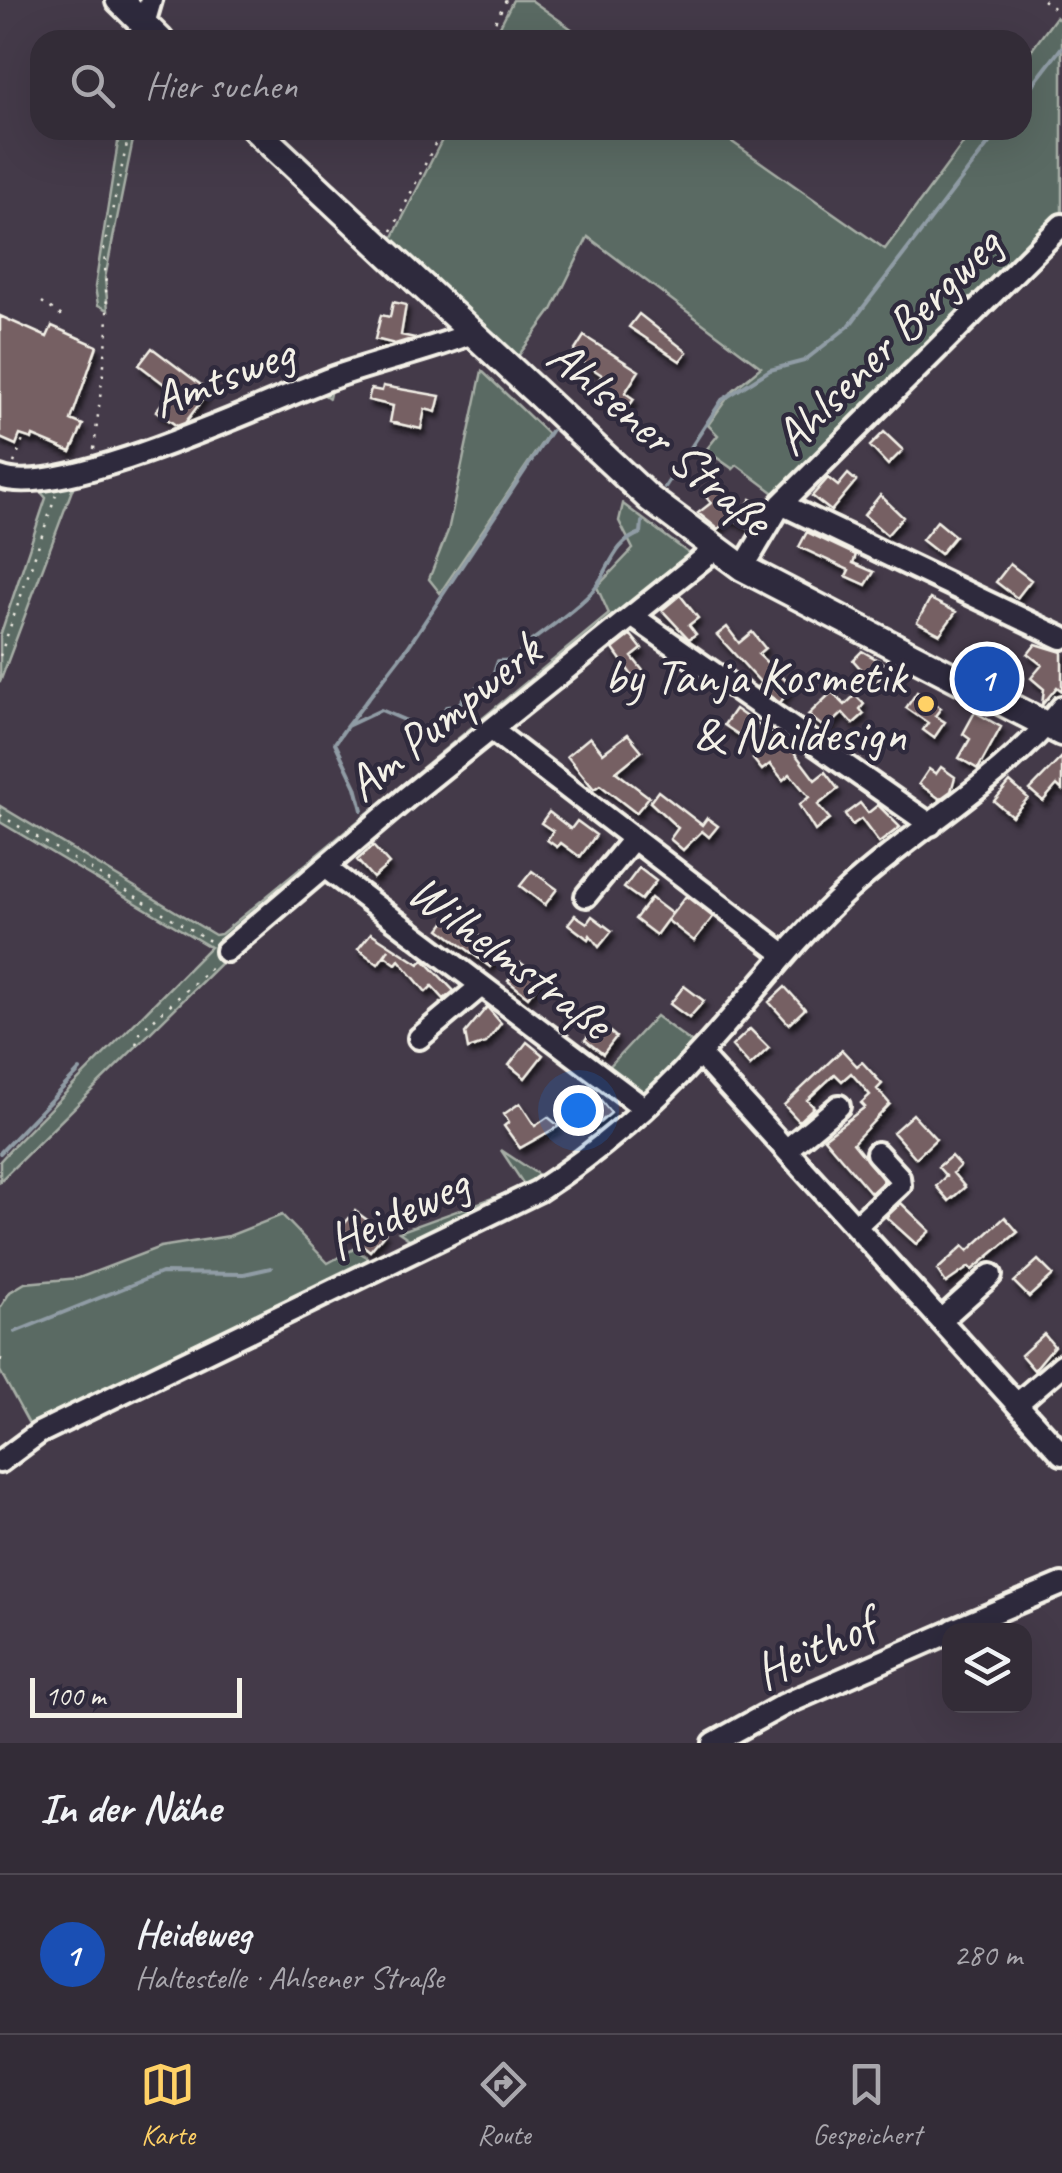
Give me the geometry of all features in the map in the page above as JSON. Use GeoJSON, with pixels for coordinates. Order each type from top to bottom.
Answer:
{"type":"FeatureCollection","features":[{"type":"Feature","properties":{"kind":"main road"},"geometry":{"type":"LineString","coordinates":[[118,0],[152,21]]}},
{"type":"Feature","properties":{"kind":"main road","name":"Ahlsener Straße"},"geometry":{"type":"LineString","coordinates":[[267,140],[650,499],[714,550],[743,568],[1057,721]]}},
{"type":"Feature","properties":{"kind":"street","name":"Ahlsener Bergweg"},"geometry":{"type":"LineString","coordinates":[[743,568],[782,504],[1062,225]]}},
{"type":"Feature","properties":{"kind":"street","name":"Amtsweg"},"geometry":{"type":"LineString","coordinates":[[4,478],[56,478],[241,416],[328,380],[472,333]]}},
{"type":"Feature","properties":{"kind":"street"},"geometry":{"type":"LineString","coordinates":[[782,504],[1062,638]]}},
{"type":"Feature","properties":{"kind":"street","name":"Am Pumpwerk"},"geometry":{"type":"LineString","coordinates":[[226,951],[407,797],[714,550]]}},
{"type":"Feature","properties":{"kind":"street"},"geometry":{"type":"LineString","coordinates":[[632,616],[930,824]]}},
{"type":"Feature","properties":{"kind":"street","name":"Heideweg"},"geometry":{"type":"LineString","coordinates":[[0,1462],[39,1433],[538,1191],[582,1163],[699,1054],[784,954],[848,890],[1057,721]]}},
{"type":"Feature","properties":{"kind":"street"},"geometry":{"type":"LineString","coordinates":[[492,730],[784,954]]}},
{"type":"Feature","properties":{"kind":"street"},"geometry":{"type":"LineString","coordinates":[[586,896],[633,839]]}},
{"type":"Feature","properties":{"kind":"street","name":"Wilhelmstraße"},"geometry":{"type":"LineString","coordinates":[[327,869],[644,1108]]}},
{"type":"Feature","properties":{"kind":"street"},"geometry":{"type":"LineString","coordinates":[[419,1038],[481,986]]}},
{"type":"Feature","properties":{"kind":"street"},"geometry":{"type":"LineString","coordinates":[[699,1054],[1062,1454]]}},
{"type":"Feature","properties":{"kind":"street"},"geometry":{"type":"LineString","coordinates":[[786,1150],[838,1106]]}},
{"type":"Feature","properties":{"kind":"street"},"geometry":{"type":"LineString","coordinates":[[856,1226],[900,1185],[878,1153]]}},
{"type":"Feature","properties":{"kind":"street"},"geometry":{"type":"LineString","coordinates":[[942,1319],[992,1275]]}},
{"type":"Feature","properties":{"kind":"street"},"geometry":{"type":"LineString","coordinates":[[1018,1403],[1062,1365]]}},
{"type":"Feature","properties":{"kind":"street","name":"Heithof"},"geometry":{"type":"LineString","coordinates":[[970,1623],[1062,1584]]}},
{"type":"Feature","properties":{"kind":"street","name":"Heithof"},"geometry":{"type":"LineString","coordinates":[[714,1743],[783,1705],[942,1635]]}},
{"type":"Feature","properties":{"kind":"path"},"geometry":{"type":"LineString","coordinates":[[491,30],[506,0]]}},
{"type":"Feature","properties":{"kind":"path"},"geometry":{"type":"LineString","coordinates":[[1043,0],[1062,15]]}},
{"type":"Feature","properties":{"kind":"path"},"geometry":{"type":"LineString","coordinates":[[97,465],[93,438],[108,330],[104,248],[128,140]]}},
{"type":"Feature","properties":{"kind":"path"},"geometry":{"type":"LineString","coordinates":[[383,250],[437,140]]}},
{"type":"Feature","properties":{"kind":"path"},"geometry":{"type":"LineString","coordinates":[[42,302],[66,319]]}},
{"type":"Feature","properties":{"kind":"path"},"geometry":{"type":"LineString","coordinates":[[4,478],[23,440],[19,438]]}},
{"type":"Feature","properties":{"kind":"path"},"geometry":{"type":"LineString","coordinates":[[0,656],[53,506],[56,478]]}},
{"type":"Feature","properties":{"kind":"path"},"geometry":{"type":"LineString","coordinates":[[0,815],[226,951],[141,1031],[136,1044]]}},
{"type":"Feature","properties":{"kind":"green space"},"geometry":{"type":"Polygon","coordinates":[[[513,0],[531,0],[573,30],[498,30],[513,0]]]}},
{"type":"Feature","properties":{"kind":"green space"},"geometry":{"type":"Polygon","coordinates":[[[1056,17],[1062,22],[1062,219],[781,498],[737,465],[733,469],[706,450],[718,435],[708,425],[733,390],[761,367],[588,237],[552,310],[516,359],[392,239],[442,140],[729,140],[885,249],[966,140],[1032,140],[1032,49],[1056,17]]]}},
{"type":"Feature","properties":{"kind":"green space"},"geometry":{"type":"Polygon","coordinates":[[[118,140],[133,140],[105,278],[108,310],[98,305],[95,287],[118,140]]]}},
{"type":"Feature","properties":{"kind":"green space"},"geometry":{"type":"Polygon","coordinates":[[[335,370],[329,398],[320,392],[75,482],[0,682],[0,636],[46,498],[39,490],[0,486],[57,481],[335,370]]]}},
{"type":"Feature","properties":{"kind":"green space"},"geometry":{"type":"Polygon","coordinates":[[[482,371],[548,434],[440,593],[429,579],[448,531],[482,371]]]}},
{"type":"Feature","properties":{"kind":"green space"},"geometry":{"type":"Polygon","coordinates":[[[623,504],[695,558],[233,951],[0,1181],[0,1161],[210,947],[0,822],[0,806],[215,935],[221,934],[609,614],[597,587],[633,549],[619,521],[623,504]]]}},
{"type":"Feature","properties":{"kind":"green space"},"geometry":{"type":"Polygon","coordinates":[[[656,1016],[695,1045],[645,1094],[636,1094],[606,1070],[656,1016]]]}},
{"type":"Feature","properties":{"kind":"green space"},"geometry":{"type":"Polygon","coordinates":[[[696,1048],[1062,1452],[1062,1466],[703,1073],[696,1070],[583,1169],[25,1436],[29,1424],[0,1371],[0,1308],[10,1292],[25,1283],[79,1278],[160,1247],[229,1236],[282,1215],[328,1263],[354,1249],[367,1257],[370,1266],[415,1243],[399,1232],[525,1186],[501,1150],[542,1177],[639,1104],[696,1048]]]}},
{"type":"Feature","properties":{"kind":"building"},"geometry":{"type":"Polygon","coordinates":[[[393,302],[406,305],[401,335],[415,338],[395,344],[375,339],[381,315],[390,317],[393,302]]]}},
{"type":"Feature","properties":{"kind":"building"},"geometry":{"type":"Polygon","coordinates":[[[639,314],[687,352],[680,361],[629,327],[639,314]]]}},
{"type":"Feature","properties":{"kind":"building"},"geometry":{"type":"Polygon","coordinates":[[[0,316],[47,337],[52,326],[97,346],[71,420],[83,425],[71,452],[33,436],[32,439],[20,435],[16,445],[0,438],[0,316]]]}},
{"type":"Feature","properties":{"kind":"building"},"geometry":{"type":"Polygon","coordinates":[[[584,336],[639,371],[625,393],[634,399],[626,411],[616,406],[613,411],[589,395],[602,375],[572,355],[584,336]]]}},
{"type":"Feature","properties":{"kind":"building"},"geometry":{"type":"Polygon","coordinates":[[[152,348],[209,391],[185,423],[177,426],[156,411],[172,390],[139,365],[152,348]]]}},
{"type":"Feature","properties":{"kind":"building"},"geometry":{"type":"Polygon","coordinates":[[[383,386],[440,396],[436,412],[425,409],[421,429],[390,422],[393,406],[368,400],[371,389],[382,391],[383,386]]]}},
{"type":"Feature","properties":{"kind":"building"},"geometry":{"type":"Polygon","coordinates":[[[884,432],[903,450],[888,465],[870,446],[884,432]]]}},
{"type":"Feature","properties":{"kind":"building"},"geometry":{"type":"Polygon","coordinates":[[[848,474],[856,481],[831,511],[812,496],[828,478],[838,486],[848,474]]]}},
{"type":"Feature","properties":{"kind":"building"},"geometry":{"type":"Polygon","coordinates":[[[715,484],[743,511],[751,499],[763,507],[750,530],[732,518],[718,529],[698,513],[711,503],[706,497],[715,484]]]}},
{"type":"Feature","properties":{"kind":"building"},"geometry":{"type":"Polygon","coordinates":[[[880,495],[903,517],[887,535],[864,515],[880,495]]]}},
{"type":"Feature","properties":{"kind":"building"},"geometry":{"type":"Polygon","coordinates":[[[937,521],[955,536],[940,554],[922,540],[937,521]]]}},
{"type":"Feature","properties":{"kind":"building"},"geometry":{"type":"Polygon","coordinates":[[[807,532],[856,555],[853,563],[874,572],[866,585],[846,576],[849,570],[799,547],[807,532]]]}},
{"type":"Feature","properties":{"kind":"building"},"geometry":{"type":"Polygon","coordinates":[[[1010,564],[1031,580],[1017,598],[996,582],[1010,564]]]}},
{"type":"Feature","properties":{"kind":"building"},"geometry":{"type":"Polygon","coordinates":[[[680,595],[698,618],[689,625],[696,634],[689,639],[662,610],[680,595]]]}},
{"type":"Feature","properties":{"kind":"building"},"geometry":{"type":"Polygon","coordinates":[[[930,599],[956,612],[940,634],[917,622],[930,599]]]}},
{"type":"Feature","properties":{"kind":"building"},"geometry":{"type":"Polygon","coordinates":[[[727,627],[739,643],[752,632],[765,648],[758,654],[792,686],[780,703],[757,687],[761,683],[717,635],[727,627]]]}},
{"type":"Feature","properties":{"kind":"building"},"geometry":{"type":"Polygon","coordinates":[[[631,635],[642,649],[632,657],[645,673],[636,681],[613,649],[631,635]]]}},
{"type":"Feature","properties":{"kind":"building"},"geometry":{"type":"Polygon","coordinates":[[[1036,644],[1062,652],[1062,691],[1057,687],[1042,705],[1044,689],[1031,678],[1042,665],[1028,654],[1036,644]]]}},
{"type":"Feature","properties":{"kind":"building"},"geometry":{"type":"Polygon","coordinates":[[[862,651],[899,672],[893,683],[880,677],[876,684],[858,672],[860,668],[853,660],[862,651]]]}},
{"type":"Feature","properties":{"kind":"building"},"geometry":{"type":"Polygon","coordinates":[[[832,692],[845,705],[855,695],[864,704],[860,709],[864,714],[853,724],[843,713],[826,729],[808,715],[832,692]]]}},
{"type":"Feature","properties":{"kind":"building"},"geometry":{"type":"Polygon","coordinates":[[[917,692],[941,708],[935,716],[945,722],[934,738],[923,730],[928,723],[906,708],[917,692]]]}},
{"type":"Feature","properties":{"kind":"building"},"geometry":{"type":"Polygon","coordinates":[[[735,709],[790,747],[815,780],[825,772],[838,789],[818,805],[830,819],[815,831],[799,805],[809,797],[790,774],[783,780],[770,764],[762,770],[753,759],[763,751],[724,725],[735,709]]]}},
{"type":"Feature","properties":{"kind":"building"},"geometry":{"type":"Polygon","coordinates":[[[975,712],[1001,727],[978,769],[959,758],[970,739],[963,734],[975,712]]]}},
{"type":"Feature","properties":{"kind":"building"},"geometry":{"type":"Polygon","coordinates":[[[628,734],[642,751],[616,772],[649,797],[636,813],[600,785],[594,789],[567,756],[590,737],[603,753],[628,734]]]}},
{"type":"Feature","properties":{"kind":"building"},"geometry":{"type":"Polygon","coordinates":[[[1062,757],[1062,790],[1057,785],[1043,801],[1030,790],[1062,757]]]}},
{"type":"Feature","properties":{"kind":"building"},"geometry":{"type":"Polygon","coordinates":[[[941,767],[955,777],[951,791],[940,799],[919,784],[929,769],[936,774],[941,767]]]}},
{"type":"Feature","properties":{"kind":"building"},"geometry":{"type":"Polygon","coordinates":[[[1010,782],[1028,798],[1012,816],[994,801],[1010,782]]]}},
{"type":"Feature","properties":{"kind":"building"},"geometry":{"type":"Polygon","coordinates":[[[658,791],[702,825],[707,818],[718,826],[709,837],[702,831],[683,850],[670,839],[678,828],[650,802],[658,791]]]}},
{"type":"Feature","properties":{"kind":"building"},"geometry":{"type":"Polygon","coordinates":[[[860,803],[868,813],[878,805],[900,827],[879,843],[861,819],[852,825],[845,814],[860,803]]]}},
{"type":"Feature","properties":{"kind":"building"},"geometry":{"type":"Polygon","coordinates":[[[549,812],[571,829],[577,821],[596,835],[580,857],[561,843],[557,847],[547,840],[553,831],[541,823],[549,812]]]}},
{"type":"Feature","properties":{"kind":"building"},"geometry":{"type":"Polygon","coordinates":[[[373,846],[389,864],[373,878],[357,860],[373,846]]]}},
{"type":"Feature","properties":{"kind":"building"},"geometry":{"type":"Polygon","coordinates":[[[639,868],[656,881],[641,900],[624,888],[639,868]]]}},
{"type":"Feature","properties":{"kind":"building"},"geometry":{"type":"Polygon","coordinates":[[[532,871],[557,889],[545,905],[520,886],[532,871]]]}},
{"type":"Feature","properties":{"kind":"building"},"geometry":{"type":"Polygon","coordinates":[[[686,896],[713,917],[694,941],[667,920],[656,935],[635,919],[651,898],[672,914],[686,896]]]}},
{"type":"Feature","properties":{"kind":"building"},"geometry":{"type":"Polygon","coordinates":[[[575,915],[587,923],[592,916],[612,931],[599,947],[590,935],[588,939],[568,924],[575,915]]]}},
{"type":"Feature","properties":{"kind":"building"},"geometry":{"type":"Polygon","coordinates":[[[450,916],[502,952],[490,967],[440,929],[450,916]]]}},
{"type":"Feature","properties":{"kind":"building"},"geometry":{"type":"Polygon","coordinates":[[[371,933],[419,964],[424,960],[454,991],[444,999],[432,986],[426,992],[399,960],[396,964],[385,956],[389,949],[378,964],[358,949],[371,933]]]}},
{"type":"Feature","properties":{"kind":"building"},"geometry":{"type":"Polygon","coordinates":[[[521,963],[542,979],[528,997],[508,981],[521,963]]]}},
{"type":"Feature","properties":{"kind":"building"},"geometry":{"type":"Polygon","coordinates":[[[684,986],[704,1001],[689,1018],[670,1004],[684,986]]]}},
{"type":"Feature","properties":{"kind":"building"},"geometry":{"type":"Polygon","coordinates":[[[785,987],[805,1009],[789,1024],[769,1002],[785,987]]]}},
{"type":"Feature","properties":{"kind":"building"},"geometry":{"type":"Polygon","coordinates":[[[487,1007],[501,1023],[486,1043],[468,1049],[465,1033],[487,1007]]]}},
{"type":"Feature","properties":{"kind":"building"},"geometry":{"type":"Polygon","coordinates":[[[598,1022],[616,1037],[603,1054],[585,1040],[598,1022]]]}},
{"type":"Feature","properties":{"kind":"building"},"geometry":{"type":"Polygon","coordinates":[[[750,1029],[769,1048],[750,1066],[732,1046],[750,1029]]]}},
{"type":"Feature","properties":{"kind":"building"},"geometry":{"type":"Polygon","coordinates":[[[527,1042],[543,1055],[525,1078],[509,1065],[527,1042]]]}},
{"type":"Feature","properties":{"kind":"building"},"geometry":{"type":"Polygon","coordinates":[[[842,1050],[857,1066],[862,1062],[882,1084],[877,1089],[890,1104],[853,1143],[884,1181],[871,1193],[824,1138],[865,1107],[861,1103],[870,1095],[851,1073],[842,1081],[835,1074],[807,1100],[814,1107],[799,1121],[784,1105],[842,1050]]]}},
{"type":"Feature","properties":{"kind":"building"},"geometry":{"type":"Polygon","coordinates":[[[576,1091],[589,1106],[599,1098],[611,1113],[592,1129],[565,1101],[576,1091]]]}},
{"type":"Feature","properties":{"kind":"building"},"geometry":{"type":"Polygon","coordinates":[[[520,1103],[535,1126],[548,1117],[559,1126],[520,1148],[504,1126],[509,1122],[504,1114],[520,1103]]]}},
{"type":"Feature","properties":{"kind":"building"},"geometry":{"type":"Polygon","coordinates":[[[913,1114],[936,1139],[916,1158],[893,1132],[913,1114]]]}},
{"type":"Feature","properties":{"kind":"building"},"geometry":{"type":"Polygon","coordinates":[[[951,1156],[960,1166],[953,1173],[965,1187],[949,1201],[936,1186],[946,1176],[938,1167],[951,1156]]]}},
{"type":"Feature","properties":{"kind":"building"},"geometry":{"type":"Polygon","coordinates":[[[901,1203],[930,1231],[916,1244],[886,1217],[901,1203]]]}},
{"type":"Feature","properties":{"kind":"building"},"geometry":{"type":"Polygon","coordinates":[[[355,1211],[385,1233],[370,1251],[341,1228],[355,1211]]]}},
{"type":"Feature","properties":{"kind":"building"},"geometry":{"type":"Polygon","coordinates":[[[1005,1217],[1018,1232],[972,1270],[969,1267],[946,1283],[937,1270],[963,1246],[968,1251],[1005,1217]]]}},
{"type":"Feature","properties":{"kind":"building"},"geometry":{"type":"Polygon","coordinates":[[[1038,1260],[1053,1275],[1029,1297],[1014,1282],[1038,1260]]]}},
{"type":"Feature","properties":{"kind":"building"},"geometry":{"type":"Polygon","coordinates":[[[1044,1334],[1054,1346],[1034,1370],[1021,1355],[1044,1334]]]}},
{"type":"Feature","properties":{"kind":"waterway"},"geometry":{"type":"LineString","coordinates":[[1032,86],[1062,47]]}},
{"type":"Feature","properties":{"kind":"waterway"},"geometry":{"type":"LineString","coordinates":[[665,487],[722,400],[770,370],[804,361],[849,326],[991,140]]}},
{"type":"Feature","properties":{"kind":"waterway"},"geometry":{"type":"LineString","coordinates":[[347,726],[408,647],[551,431]]}},
{"type":"Feature","properties":{"kind":"waterway"},"geometry":{"type":"LineString","coordinates":[[362,810],[356,787],[335,743],[347,726],[381,710],[423,728],[440,720],[446,707],[458,706],[467,693],[492,679],[498,661],[519,660],[521,649],[587,597],[616,552],[641,533],[642,522]]}},
{"type":"Feature","properties":{"kind":"waterway"},"geometry":{"type":"LineString","coordinates":[[0,1153],[80,1070]]}},
{"type":"Feature","properties":{"kind":"waterway"},"geometry":{"type":"LineString","coordinates":[[15,1332],[161,1273],[244,1274],[271,1268]]}},
{"type":"Feature","properties":{"kind":"place","name":"Heideweg"},"geometry":{"type":"Point","coordinates":[987,679]}},
{"type":"Feature","properties":{"kind":"place","name":"by Tanja Kosmetik & Naildesign"},"geometry":{"type":"Point","coordinates":[926,704]}}]}
